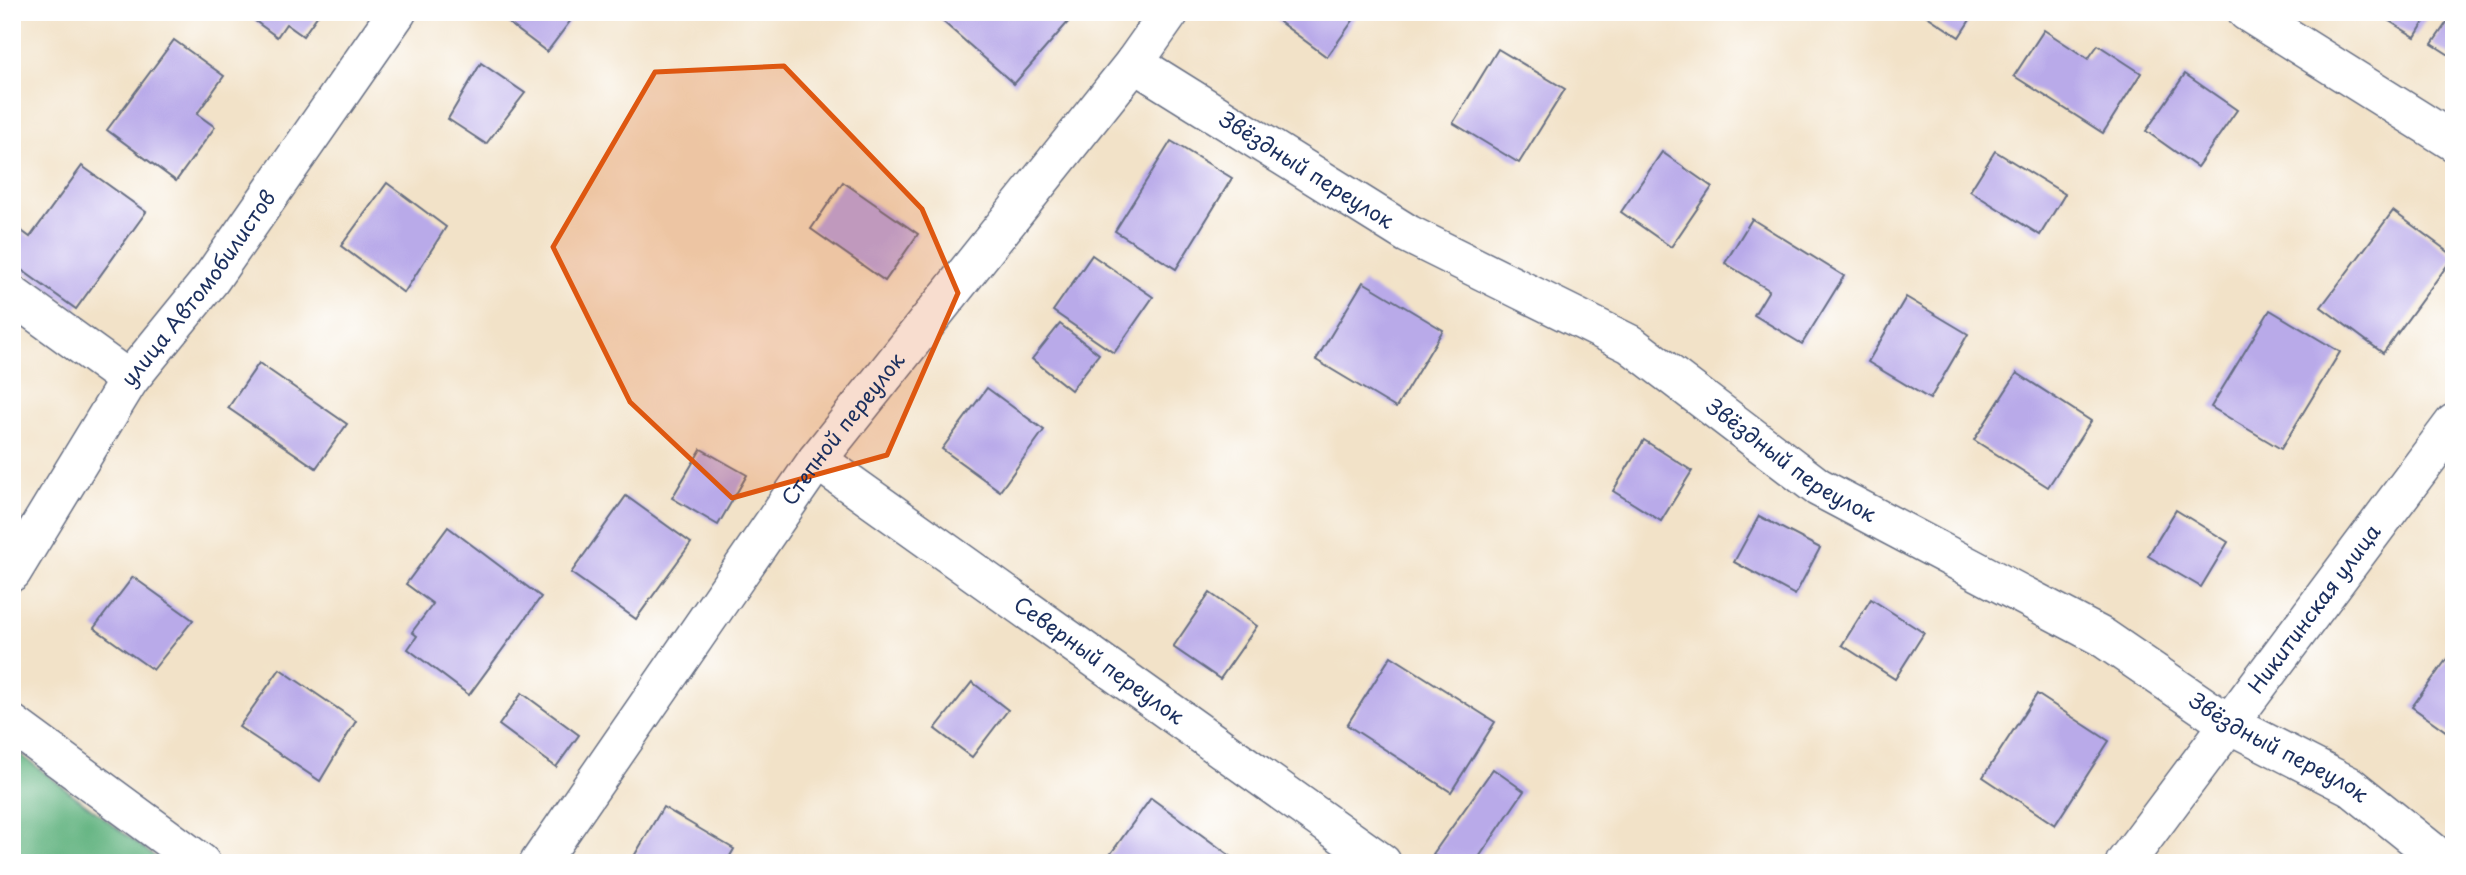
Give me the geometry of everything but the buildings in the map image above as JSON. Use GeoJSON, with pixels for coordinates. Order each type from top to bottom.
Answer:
{"type":"FeatureCollection","features":[{"type":"Feature","properties":{"kind":"street","name":"улица Автомобилистов"},"geometry":{"type":"LineString","coordinates":[[12,572],[129,380],[211,279],[397,12]]}},
{"type":"Feature","properties":{"kind":"street","name":"Степной переулок"},"geometry":{"type":"LineString","coordinates":[[540,863],[817,460],[1134,63],[1170,12]]}},
{"type":"Feature","properties":{"kind":"street"},"geometry":{"type":"LineString","coordinates":[[2247,12],[2454,142]]}},
{"type":"Feature","properties":{"kind":"street","name":"Звёздный переулок"},"geometry":{"type":"LineString","coordinates":[[1134,63],[1408,234],[1630,344],[1818,487],[2102,637],[2229,724],[2350,786],[2446,863]]}},
{"type":"Feature","properties":{"kind":"street"},"geometry":{"type":"LineString","coordinates":[[12,295],[129,380]]}},
{"type":"Feature","properties":{"kind":"street","name":"Никитинская улица"},"geometry":{"type":"LineString","coordinates":[[2125,863],[2454,423]]}},
{"type":"Feature","properties":{"kind":"street","name":"Северный переулок"},"geometry":{"type":"LineString","coordinates":[[817,460],[1382,863]]}},
{"type":"Feature","properties":{"kind":"street"},"geometry":{"type":"LineString","coordinates":[[12,724],[201,863]]}},
{"type":"Feature","properties":{"kind":"highlighted area"},"geometry":{"type":"Polygon","coordinates":[[[784,66],[922,209],[958,293],[887,455],[732,498],[630,402],[553,247],[655,72],[784,66]]]}},
{"type":"Feature","properties":{"kind":"green space"},"geometry":{"type":"Polygon","coordinates":[[[12,748],[163,863],[12,863],[12,748]]]}}]}
